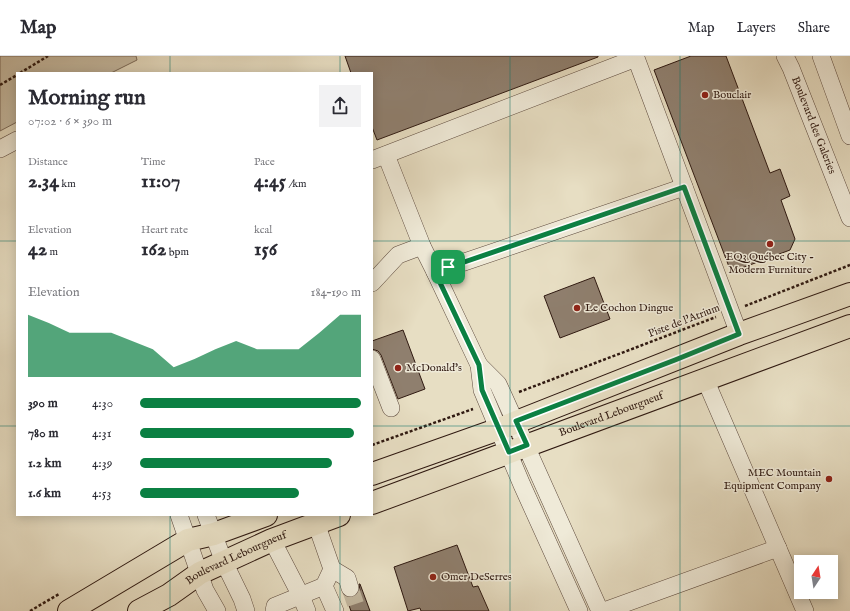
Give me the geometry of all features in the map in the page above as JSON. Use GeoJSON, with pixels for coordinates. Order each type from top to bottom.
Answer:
{"type":"FeatureCollection","features":[{"type":"Feature","properties":{"kind":"main road"},"geometry":{"type":"LineString","coordinates":[[373,474],[507,425],[739,334],[850,294]]}},
{"type":"Feature","properties":{"kind":"main road","name":"Boulevard Lebourgneuf"},"geometry":{"type":"LineString","coordinates":[[373,503],[850,326]]}},
{"type":"Feature","properties":{"kind":"main road"},"geometry":{"type":"LineString","coordinates":[[69,611],[188,540],[210,525],[260,516]]}},
{"type":"Feature","properties":{"kind":"main road","name":"Boulevard Lebourgneuf"},"geometry":{"type":"LineString","coordinates":[[139,611],[169,595],[200,573],[272,540],[336,516]]}},
{"type":"Feature","properties":{"kind":"street","name":"Boulevard des Galeries"},"geometry":{"type":"LineString","coordinates":[[785,56],[850,218]]}},
{"type":"Feature","properties":{"kind":"street"},"geometry":{"type":"LineString","coordinates":[[821,56],[850,136]]}},
{"type":"Feature","properties":{"kind":"street"},"geometry":{"type":"LineString","coordinates":[[600,611],[507,425],[498,384],[479,365],[379,157],[638,57],[684,187],[739,334]]}},
{"type":"Feature","properties":{"kind":"street"},"geometry":{"type":"LineString","coordinates":[[0,149],[16,141]]}},
{"type":"Feature","properties":{"kind":"street"},"geometry":{"type":"LineString","coordinates":[[435,272],[684,187]]}},
{"type":"Feature","properties":{"kind":"street"},"geometry":{"type":"LineString","coordinates":[[373,282],[398,255],[422,246]]}},
{"type":"Feature","properties":{"kind":"street"},"geometry":{"type":"LineString","coordinates":[[373,362],[391,408]]}},
{"type":"Feature","properties":{"kind":"street"},"geometry":{"type":"LineString","coordinates":[[705,379],[806,611]]}},
{"type":"Feature","properties":{"kind":"street"},"geometry":{"type":"LineString","coordinates":[[518,449],[525,493],[580,611]]}},
{"type":"Feature","properties":{"kind":"street"},"geometry":{"type":"LineString","coordinates":[[179,516],[205,590],[217,611]]}},
{"type":"Feature","properties":{"kind":"street"},"geometry":{"type":"LineString","coordinates":[[316,523],[332,569],[347,578],[350,588]]}},
{"type":"Feature","properties":{"kind":"street"},"geometry":{"type":"LineString","coordinates":[[210,525],[224,562],[246,611]]}},
{"type":"Feature","properties":{"kind":"street"},"geometry":{"type":"LineString","coordinates":[[272,540],[296,605]]}},
{"type":"Feature","properties":{"kind":"street"},"geometry":{"type":"LineString","coordinates":[[604,611],[778,548]]}},
{"type":"Feature","properties":{"kind":"street"},"geometry":{"type":"LineString","coordinates":[[274,611],[275,606],[296,605],[324,586],[332,569]]}},
{"type":"Feature","properties":{"kind":"street"},"geometry":{"type":"LineString","coordinates":[[324,586],[335,611]]}},
{"type":"Feature","properties":{"kind":"path"},"geometry":{"type":"LineString","coordinates":[[22,72],[48,56]]}},
{"type":"Feature","properties":{"kind":"path"},"geometry":{"type":"LineString","coordinates":[[0,85],[16,76]]}},
{"type":"Feature","properties":{"kind":"path","name":"Piste de l'Atrium"},"geometry":{"type":"LineString","coordinates":[[523,390],[731,311],[770,298],[850,265]]}},
{"type":"Feature","properties":{"kind":"path"},"geometry":{"type":"LineString","coordinates":[[373,445],[475,408]]}},
{"type":"Feature","properties":{"kind":"shaded area"},"geometry":{"type":"Polygon","coordinates":[[[0,56],[136,56],[137,60],[113,72],[16,72],[16,123],[0,131],[0,56]]]}},
{"type":"Feature","properties":{"kind":"building"},"geometry":{"type":"Polygon","coordinates":[[[345,56],[598,56],[377,140],[373,130],[373,72],[351,72],[345,56]]]}},
{"type":"Feature","properties":{"kind":"building"},"geometry":{"type":"Polygon","coordinates":[[[691,56],[726,56],[770,173],[780,169],[790,196],[781,200],[795,239],[790,250],[731,272],[654,70],[691,56]]]}},
{"type":"Feature","properties":{"kind":"building","name":"Le Cochon Dingue"},"geometry":{"type":"Polygon","coordinates":[[[594,277],[610,319],[560,338],[544,296],[594,277]]]}},
{"type":"Feature","properties":{"kind":"building","name":"McDonald's"},"geometry":{"type":"Polygon","coordinates":[[[403,330],[425,389],[398,399],[381,355],[378,351],[373,349],[373,341],[403,330]]]}},
{"type":"Feature","properties":{"kind":"building","name":"Omer DeSerres"},"geometry":{"type":"Polygon","coordinates":[[[457,545],[473,587],[478,586],[489,611],[421,611],[420,608],[408,611],[394,567],[457,545]]]}},
{"type":"Feature","properties":{"kind":"building"},"geometry":{"type":"Polygon","coordinates":[[[359,584],[370,611],[351,611],[346,597],[352,598],[357,595],[360,590],[359,584]]]}},
{"type":"Feature","properties":{"kind":"tunnel"},"geometry":{"type":"LineString","coordinates":[[350,588],[358,611]]}},
{"type":"Feature","properties":{"kind":"place","name":"Bouclair"},"geometry":{"type":"Point","coordinates":[705,95]}},
{"type":"Feature","properties":{"kind":"place","name":"EQ3 Québec City - Modern Furniture"},"geometry":{"type":"Point","coordinates":[770,244]}},
{"type":"Feature","properties":{"kind":"place","name":"Le Cochon Dingue"},"geometry":{"type":"Point","coordinates":[577,308]}},
{"type":"Feature","properties":{"kind":"place","name":"McDonald's"},"geometry":{"type":"Point","coordinates":[398,368]}},
{"type":"Feature","properties":{"kind":"place","name":"MEC Mountain Equipment Company"},"geometry":{"type":"Point","coordinates":[829,479]}},
{"type":"Feature","properties":{"kind":"place","name":"Omer DeSerres"},"geometry":{"type":"Point","coordinates":[433,577]}},
{"type":"Feature","properties":{"kind":"route"},"geometry":{"type":"LineString","coordinates":[[684,187],[739,334],[516,421],[527,445],[509,452],[482,390],[479,365],[435,272],[448,267],[684,187]]}}]}
